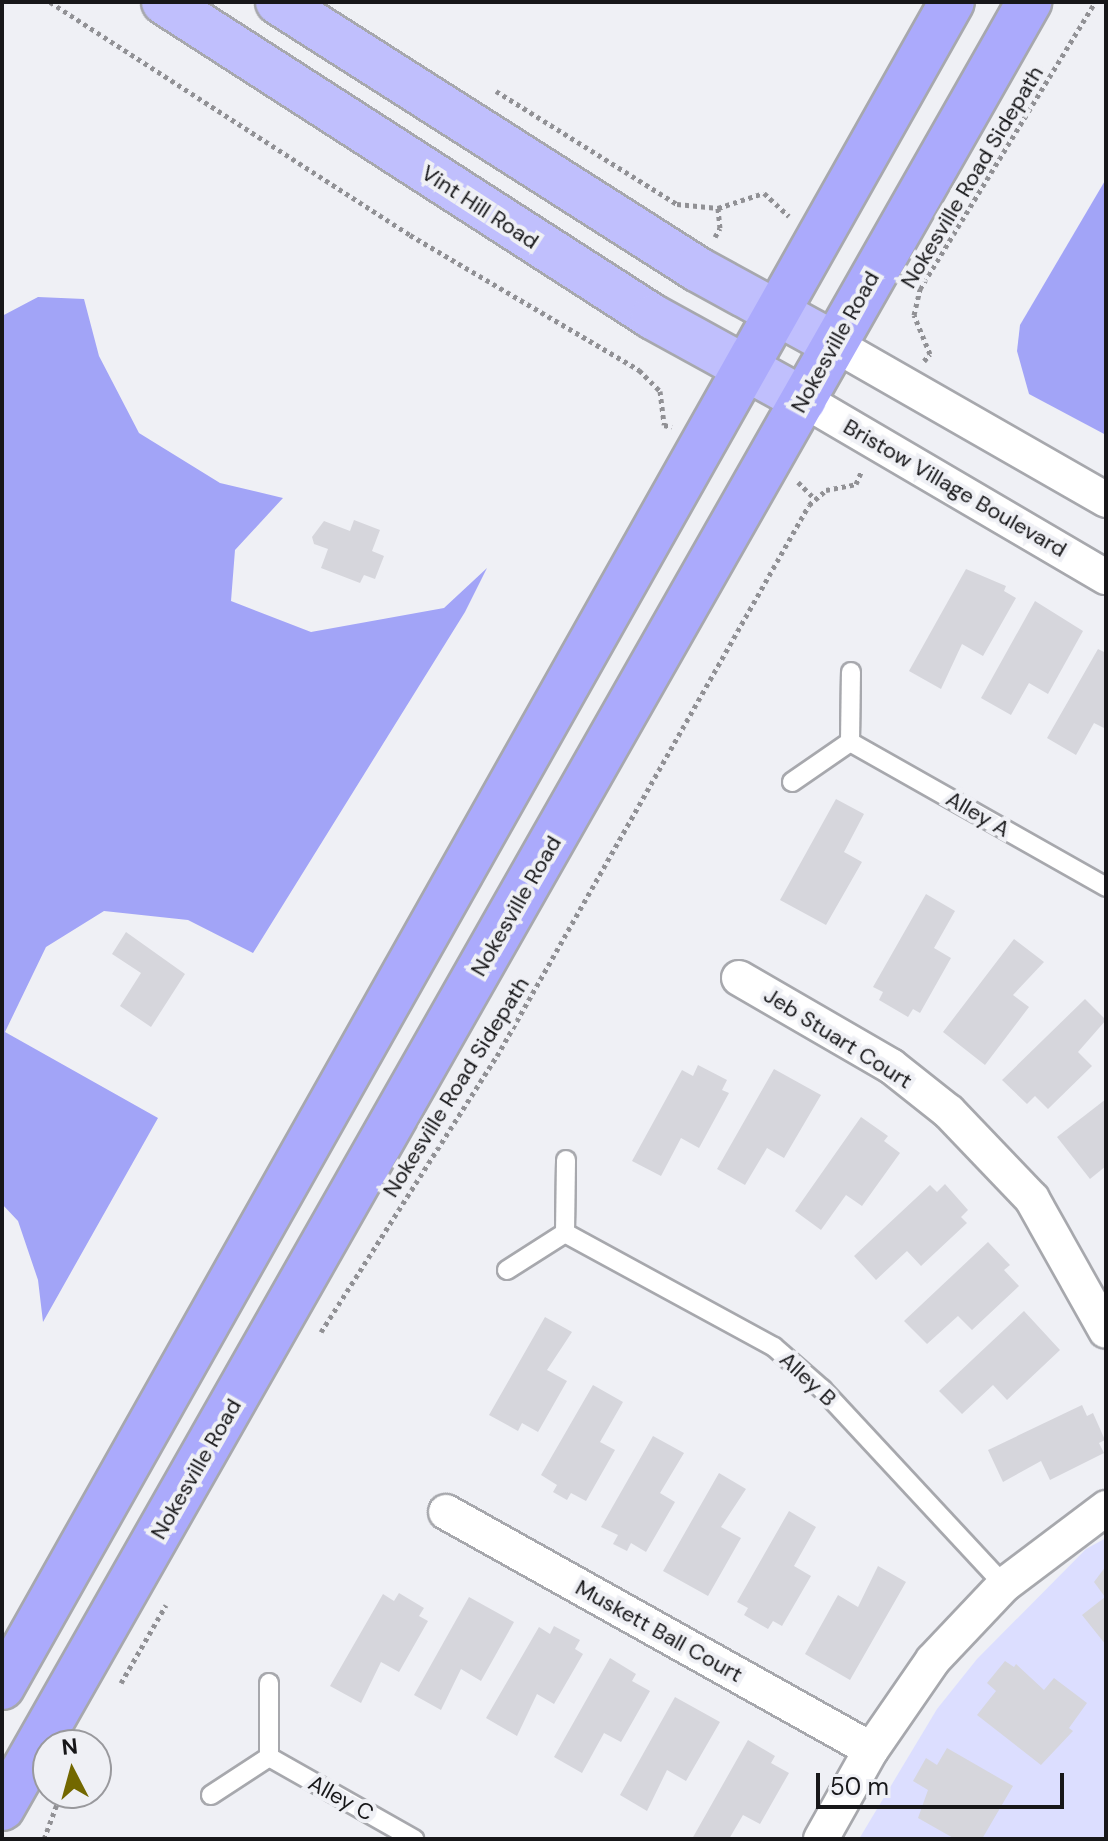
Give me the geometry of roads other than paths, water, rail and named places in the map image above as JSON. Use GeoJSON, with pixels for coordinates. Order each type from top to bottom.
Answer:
{"type":"FeatureCollection","features":[{"type":"Feature","properties":{"kind":"highway"},"geometry":{"type":"LineString","coordinates":[[2,1687],[952,2]]}},
{"type":"Feature","properties":{"kind":"highway","name":"Nokesville Road"},"geometry":{"type":"LineString","coordinates":[[2,1808],[1029,2]]}},
{"type":"Feature","properties":{"kind":"main road","name":"Vint Hill Road"},"geometry":{"type":"LineString","coordinates":[[164,2],[653,317],[804,400]]}},
{"type":"Feature","properties":{"kind":"main road"},"geometry":{"type":"LineString","coordinates":[[278,2],[697,269],[834,344]]}},
{"type":"Feature","properties":{"kind":"street"},"geometry":{"type":"LineString","coordinates":[[834,344],[1106,500]]}},
{"type":"Feature","properties":{"kind":"street","name":"Bristow Village Boulevard"},"geometry":{"type":"LineString","coordinates":[[804,400],[1106,577]]}},
{"type":"Feature","properties":{"kind":"street","name":"Jeb Stuart Court"},"geometry":{"type":"LineString","coordinates":[[739,978],[891,1066],[949,1112],[1032,1199],[1106,1331]]}},
{"type":"Feature","properties":{"kind":"street"},"geometry":{"type":"LineString","coordinates":[[821,1839],[871,1750],[933,1660],[1004,1585],[1106,1508]]}},
{"type":"Feature","properties":{"kind":"street","name":"Muskett Ball Court"},"geometry":{"type":"LineString","coordinates":[[446,1512],[871,1750]]}},
{"type":"Feature","properties":{"kind":"lane"},"geometry":{"type":"LineString","coordinates":[[792,782],[850,742],[851,672]]}},
{"type":"Feature","properties":{"kind":"lane","name":"Alley A"},"geometry":{"type":"LineString","coordinates":[[850,742],[1106,887]]}},
{"type":"Feature","properties":{"kind":"lane"},"geometry":{"type":"LineString","coordinates":[[507,1270],[565,1233],[566,1160]]}},
{"type":"Feature","properties":{"kind":"lane","name":"Alley B"},"geometry":{"type":"LineString","coordinates":[[565,1233],[786,1357],[822,1389],[1004,1585]]}},
{"type":"Feature","properties":{"kind":"lane"},"geometry":{"type":"LineString","coordinates":[[211,1795],[269,1757],[269,1683]]}},
{"type":"Feature","properties":{"kind":"lane","name":"Alley C"},"geometry":{"type":"LineString","coordinates":[[269,1757],[414,1839]]}}]}
